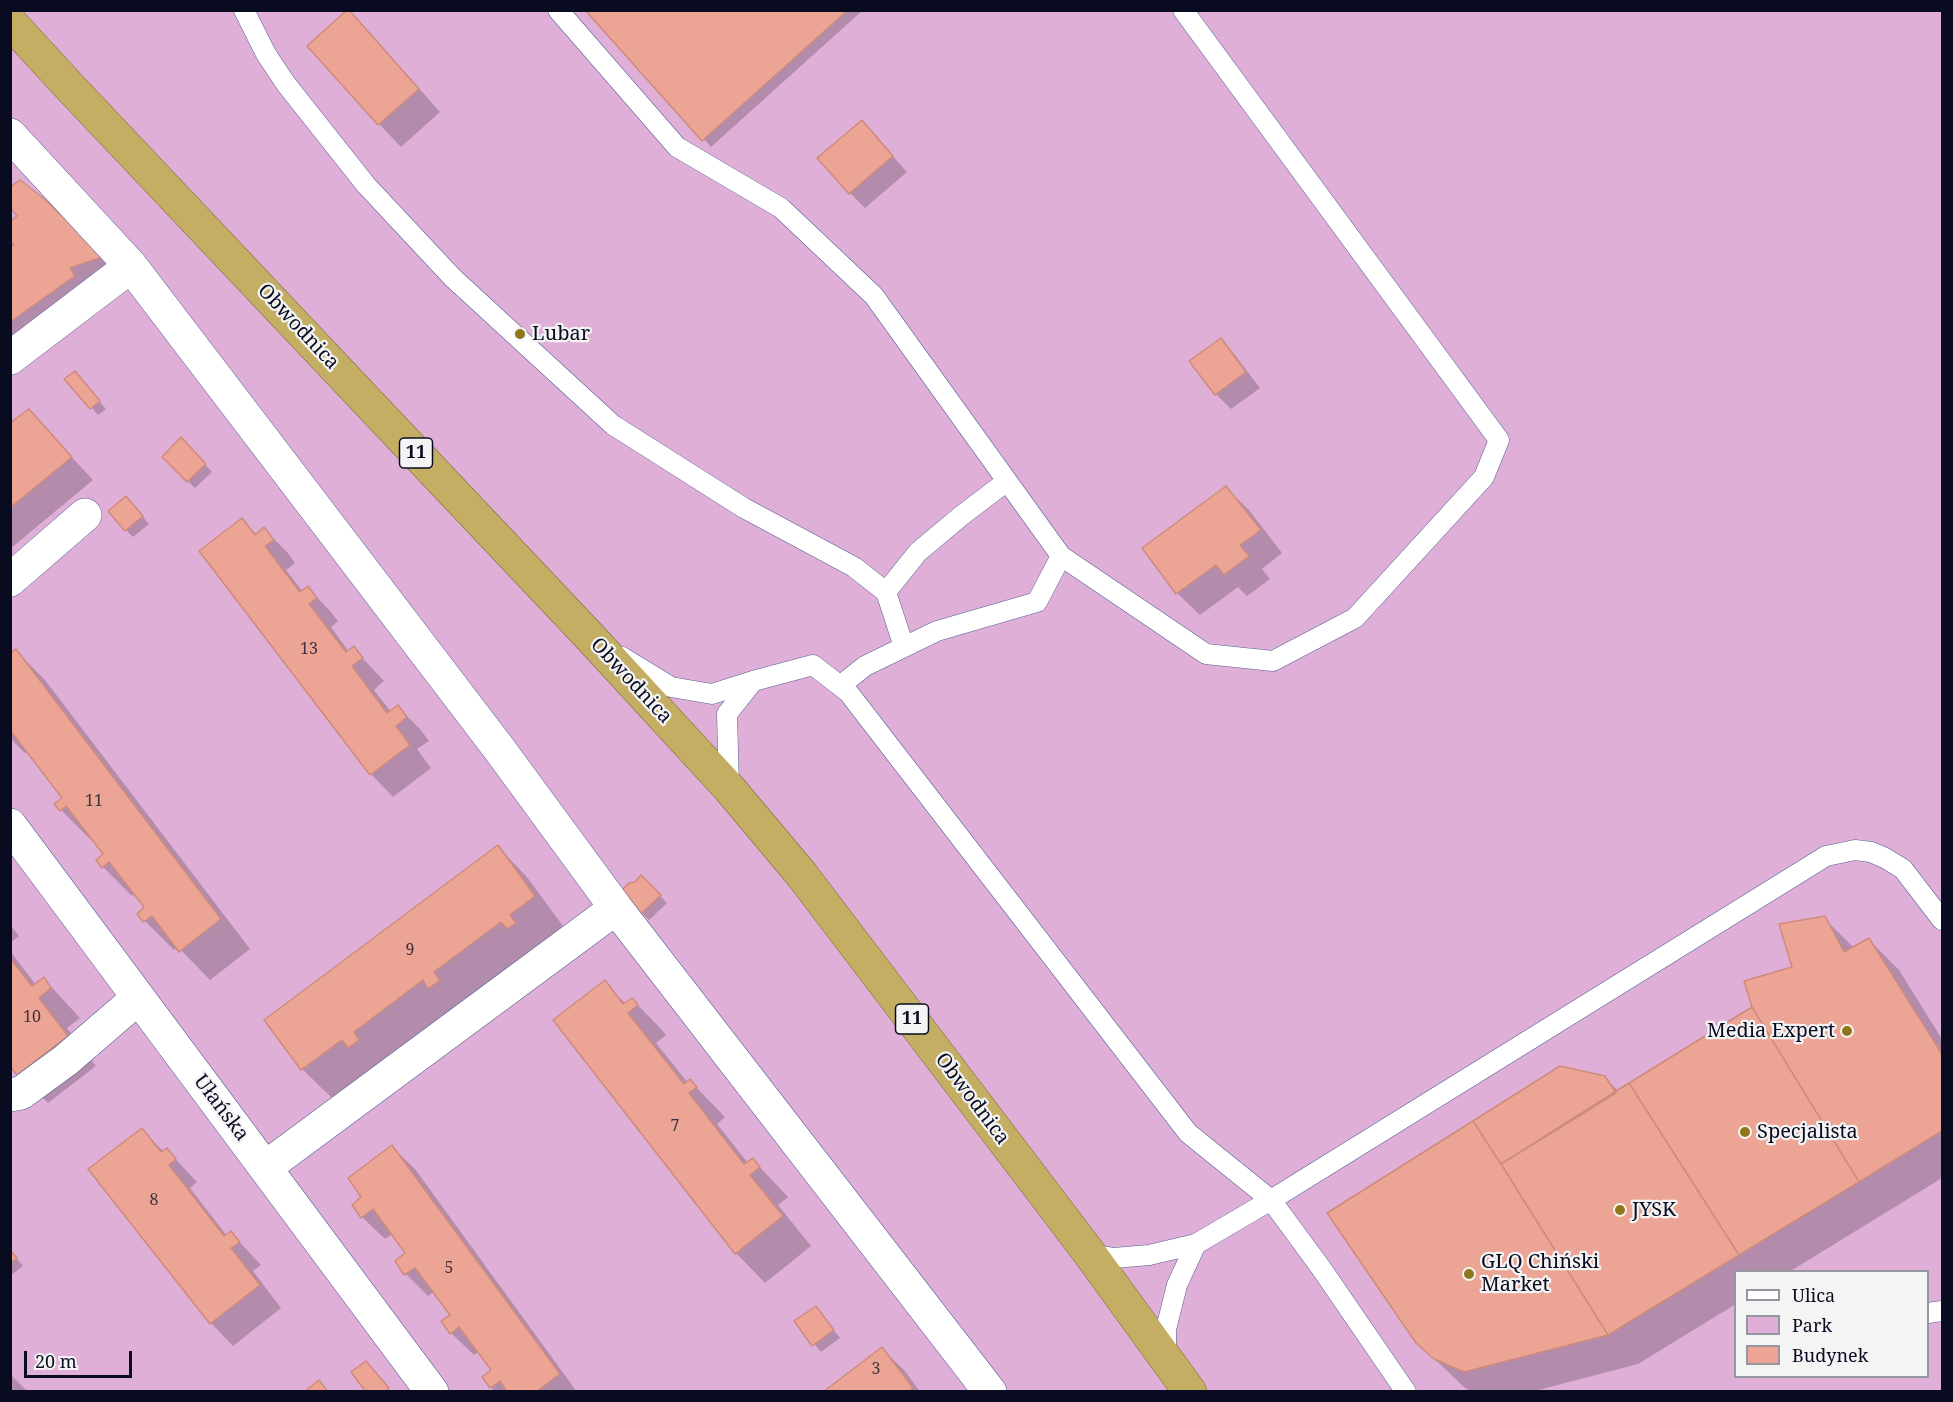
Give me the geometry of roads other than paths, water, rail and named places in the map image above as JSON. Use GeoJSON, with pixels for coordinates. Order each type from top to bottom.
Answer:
{"type":"FeatureCollection","features":[{"type":"Feature","properties":{"kind":"highway","name":"Obwodnica"},"geometry":{"type":"LineString","coordinates":[[10,22],[591,638],[729,788],[802,874],[1090,1254],[1190,1392]]}},
{"type":"Feature","properties":{"kind":"street"},"geometry":{"type":"LineString","coordinates":[[10,135],[131,266],[500,750],[616,908],[981,1389]]}},
{"type":"Feature","properties":{"kind":"street"},"geometry":{"type":"LineString","coordinates":[[10,358],[131,266]]}},
{"type":"Feature","properties":{"kind":"street"},"geometry":{"type":"LineString","coordinates":[[10,580],[85,515]]}},
{"type":"Feature","properties":{"kind":"street","name":"Ułańska"},"geometry":{"type":"LineString","coordinates":[[10,825],[432,1392]]}},
{"type":"Feature","properties":{"kind":"street"},"geometry":{"type":"LineString","coordinates":[[266,1167],[616,908]]}},
{"type":"Feature","properties":{"kind":"street"},"geometry":{"type":"LineString","coordinates":[[10,1095],[21,1093],[66,1060],[138,998]]}},
{"type":"Feature","properties":{"kind":"lane"},"geometry":{"type":"LineString","coordinates":[[244,10],[266,54],[286,84],[366,185],[453,278],[613,425],[744,508],[854,567],[886,592],[904,647]]}},
{"type":"Feature","properties":{"kind":"lane"},"geometry":{"type":"LineString","coordinates":[[558,10],[676,147],[781,208],[874,296],[1061,556],[1206,654],[1273,661],[1354,618],[1484,477],[1499,440],[1183,10]]}},
{"type":"Feature","properties":{"kind":"lane"},"geometry":{"type":"LineString","coordinates":[[886,592],[918,552],[1007,481]]}},
{"type":"Feature","properties":{"kind":"lane"},"geometry":{"type":"LineString","coordinates":[[840,686],[865,666],[937,631],[1037,602],[1061,556]]}},
{"type":"Feature","properties":{"kind":"lane"},"geometry":{"type":"LineString","coordinates":[[591,638],[671,687],[712,694],[813,665],[848,692],[1188,1133],[1271,1200],[1406,1392]]}},
{"type":"Feature","properties":{"kind":"lane"},"geometry":{"type":"LineString","coordinates":[[729,788],[727,714],[753,681]]}},
{"type":"Feature","properties":{"kind":"lane"},"geometry":{"type":"LineString","coordinates":[[1090,1254],[1114,1258],[1138,1256],[1196,1244],[1271,1200],[1826,856],[1855,850],[1871,852],[1885,858],[1903,869],[1942,921]]}},
{"type":"Feature","properties":{"kind":"lane"},"geometry":{"type":"LineString","coordinates":[[1166,1358],[1166,1329],[1177,1285],[1196,1244]]}},
{"type":"Feature","properties":{"kind":"place","name":"Lubar"},"geometry":{"type":"Point","coordinates":[520,334]}},
{"type":"Feature","properties":{"kind":"place","name":"Media Expert"},"geometry":{"type":"Point","coordinates":[1847,1031]}},
{"type":"Feature","properties":{"kind":"place","name":"Specjalista"},"geometry":{"type":"Point","coordinates":[1745,1132]}},
{"type":"Feature","properties":{"kind":"place","name":"JYSK"},"geometry":{"type":"Point","coordinates":[1620,1210]}},
{"type":"Feature","properties":{"kind":"place","name":"GLQ Chiński Market"},"geometry":{"type":"Point","coordinates":[1469,1274]}}]}
